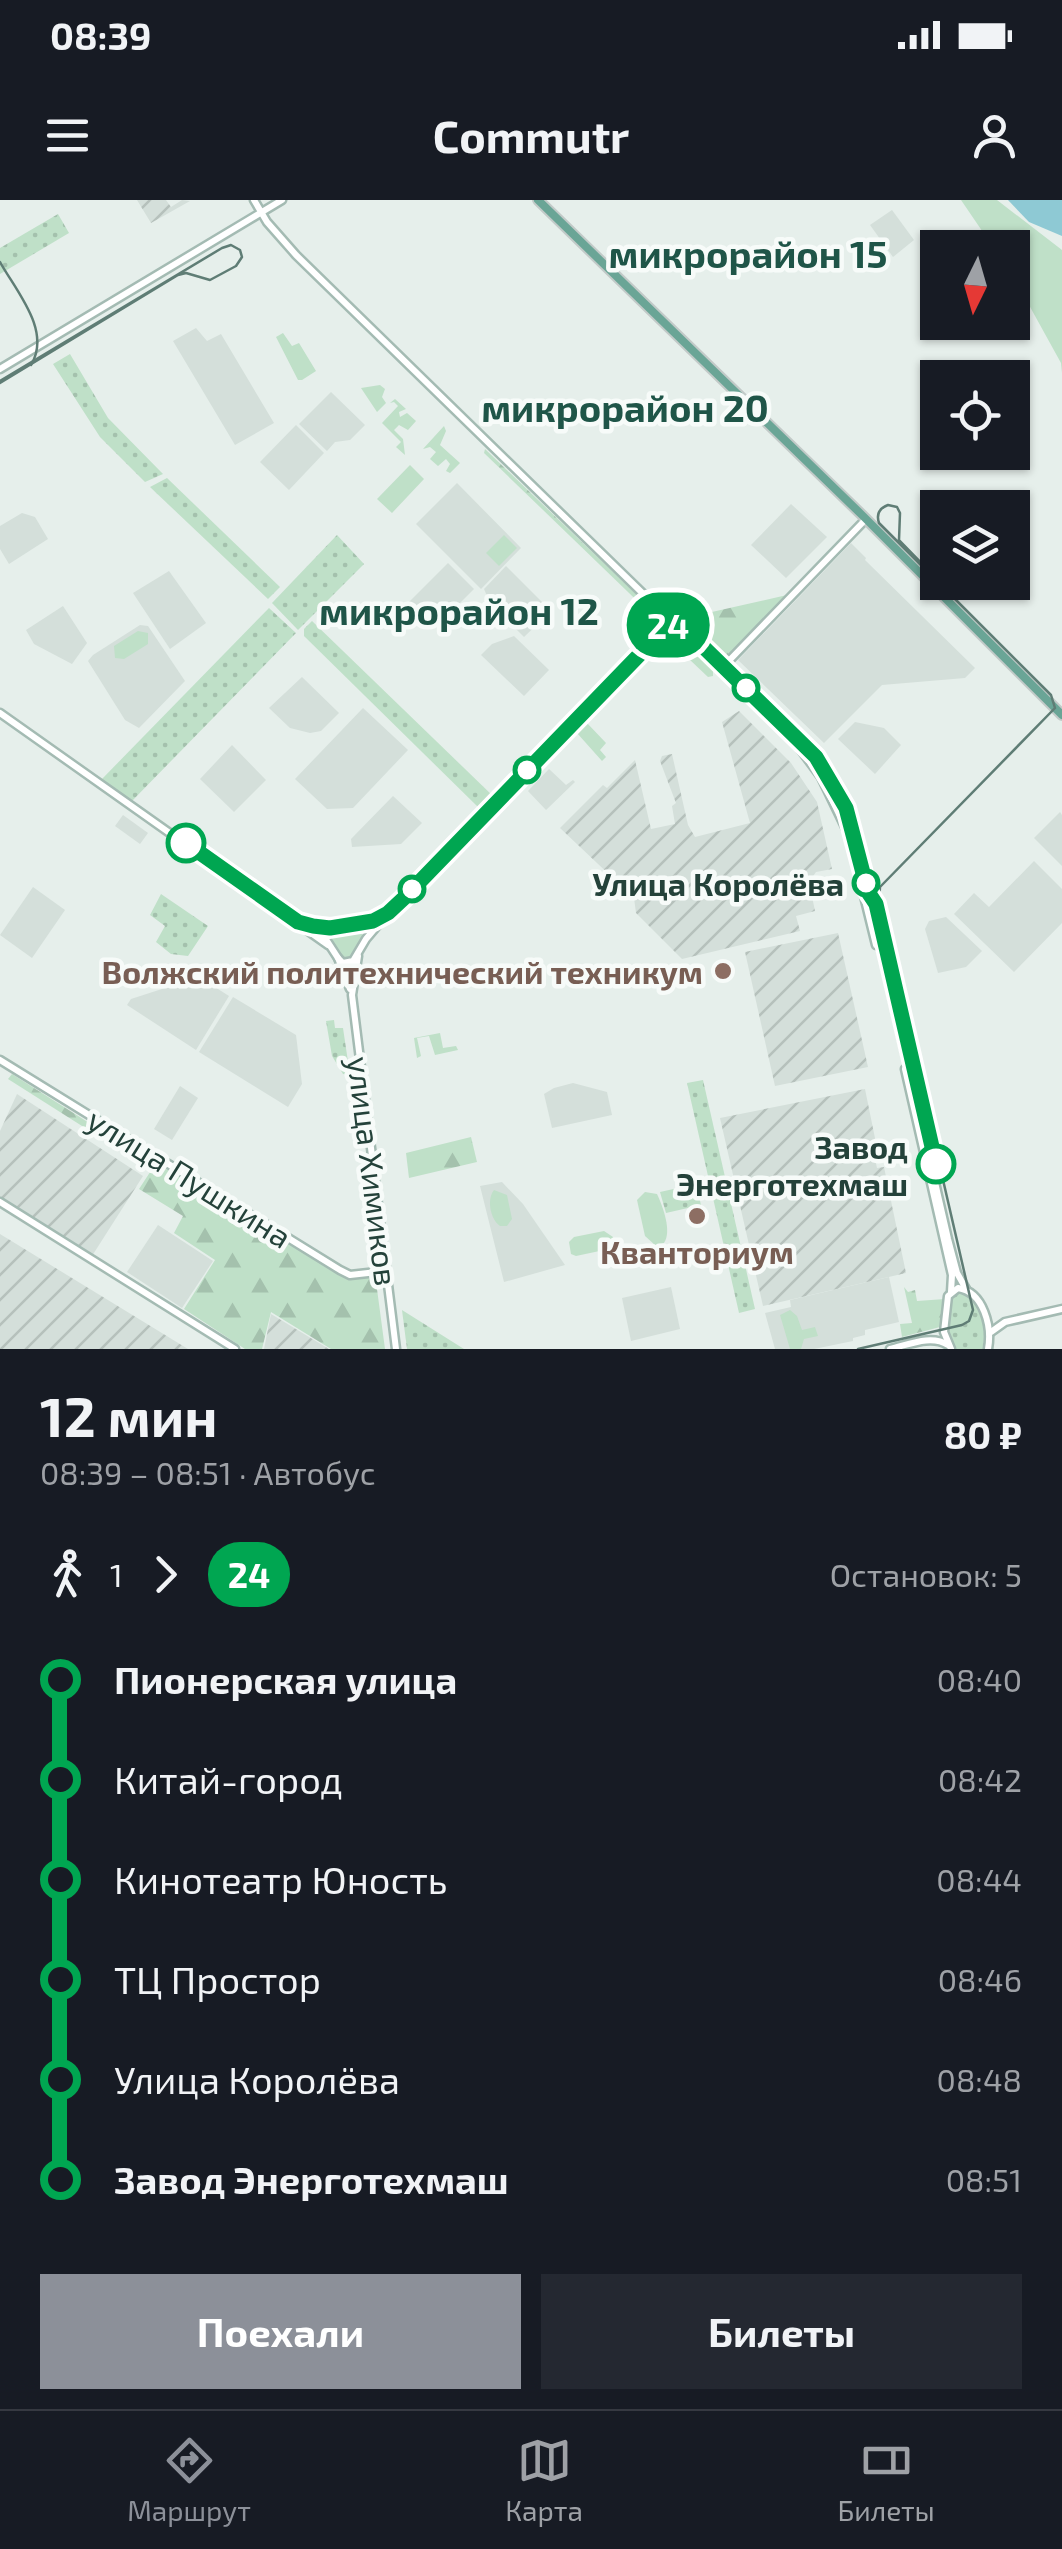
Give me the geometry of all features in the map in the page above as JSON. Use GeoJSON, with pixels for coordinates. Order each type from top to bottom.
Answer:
{"type":"FeatureCollection","features":[{"type":"Feature","properties":{"kind":"main road"},"geometry":{"type":"LineString","coordinates":[[538,200],[1062,715]]}},
{"type":"Feature","properties":{"kind":"street"},"geometry":{"type":"LineString","coordinates":[[254,200],[296,255],[672,621],[682,626],[798,746],[821,777],[840,812],[869,917],[952,1275],[944,1326],[929,1340]]}},
{"type":"Feature","properties":{"kind":"street"},"geometry":{"type":"LineString","coordinates":[[0,369],[282,200]]}},
{"type":"Feature","properties":{"kind":"street"},"geometry":{"type":"LineString","coordinates":[[722,669],[866,519]]}},
{"type":"Feature","properties":{"kind":"street"},"geometry":{"type":"LineString","coordinates":[[0,713],[298,922],[348,964],[388,913],[672,621]]}},
{"type":"Feature","properties":{"kind":"street"},"geometry":{"type":"LineString","coordinates":[[672,621],[676,629],[816,757],[846,808],[948,1240],[957,1274],[986,1316],[988,1349]]}},
{"type":"Feature","properties":{"kind":"street"},"geometry":{"type":"LineString","coordinates":[[664,629],[676,629]]}},
{"type":"Feature","properties":{"kind":"street"},"geometry":{"type":"LineString","coordinates":[[298,922],[330,928],[356,925],[388,913]]}},
{"type":"Feature","properties":{"kind":"street"},"geometry":{"type":"LineString","coordinates":[[356,925],[365,929],[366,939]]}},
{"type":"Feature","properties":{"kind":"street"},"geometry":{"type":"LineString","coordinates":[[328,944],[325,933],[330,928]]}},
{"type":"Feature","properties":{"kind":"street","name":"улица Химиков"},"geometry":{"type":"LineString","coordinates":[[352,993],[358,955]]}},
{"type":"Feature","properties":{"kind":"street","name":"улица Химиков"},"geometry":{"type":"LineString","coordinates":[[338,958],[352,993],[396,1349]]}},
{"type":"Feature","properties":{"kind":"street","name":"улица Пушкина"},"geometry":{"type":"LineString","coordinates":[[0,1060],[340,1270],[350,1275],[386,1271]]}},
{"type":"Feature","properties":{"kind":"street"},"geometry":{"type":"LineString","coordinates":[[0,1202],[235,1349]]}},
{"type":"Feature","properties":{"kind":"street"},"geometry":{"type":"LineString","coordinates":[[951,1292],[966,1290]]}},
{"type":"Feature","properties":{"kind":"street"},"geometry":{"type":"LineString","coordinates":[[990,1333],[1005,1322],[1062,1309]]}},
{"type":"Feature","properties":{"kind":"street"},"geometry":{"type":"LineString","coordinates":[[986,1316],[1005,1322]]}},
{"type":"Feature","properties":{"kind":"street"},"geometry":{"type":"LineString","coordinates":[[944,1326],[950,1347]]}},
{"type":"Feature","properties":{"kind":"street"},"geometry":{"type":"LineString","coordinates":[[890,1349],[929,1340],[941,1340],[950,1347]]}},
{"type":"Feature","properties":{"kind":"shaded area"},"geometry":{"type":"Polygon","coordinates":[[[137,200],[166,200],[171,207],[182,200],[190,201],[151,223],[137,200]]]}},
{"type":"Feature","properties":{"kind":"shaded area"},"geometry":{"type":"Polygon","coordinates":[[[892,210],[914,240],[893,257],[870,225],[892,210]]]}},
{"type":"Feature","properties":{"kind":"shaded area"},"geometry":{"type":"Polygon","coordinates":[[[196,328],[207,341],[221,334],[274,423],[235,445],[173,341],[196,328]]]}},
{"type":"Feature","properties":{"kind":"shaded area"},"geometry":{"type":"Polygon","coordinates":[[[331,392],[365,425],[350,440],[335,442],[327,451],[299,424],[331,392]]]}},
{"type":"Feature","properties":{"kind":"shaded area"},"geometry":{"type":"Polygon","coordinates":[[[296,425],[324,453],[289,490],[260,462],[296,425]]]}},
{"type":"Feature","properties":{"kind":"shaded area"},"geometry":{"type":"Polygon","coordinates":[[[457,483],[521,548],[481,589],[416,524],[457,483]]]}},
{"type":"Feature","properties":{"kind":"shaded area"},"geometry":{"type":"Polygon","coordinates":[[[791,504],[827,537],[786,578],[751,545],[791,504]]]}},
{"type":"Feature","properties":{"kind":"shaded area"},"geometry":{"type":"Polygon","coordinates":[[[22,513],[35,517],[48,539],[9,564],[0,549],[0,526],[22,513]]]}},
{"type":"Feature","properties":{"kind":"shaded area"},"geometry":{"type":"Polygon","coordinates":[[[851,543],[975,668],[965,678],[882,685],[824,743],[738,660],[851,543]]]}},
{"type":"Feature","properties":{"kind":"shaded area"},"geometry":{"type":"Polygon","coordinates":[[[448,563],[474,589],[435,628],[409,602],[448,563]]]}},
{"type":"Feature","properties":{"kind":"shaded area"},"geometry":{"type":"Polygon","coordinates":[[[506,566],[551,611],[524,637],[490,603],[484,589],[506,566]]]}},
{"type":"Feature","properties":{"kind":"shaded area"},"geometry":{"type":"Polygon","coordinates":[[[169,571],[206,623],[170,649],[133,593],[169,571]]]}},
{"type":"Feature","properties":{"kind":"shaded area"},"geometry":{"type":"Polygon","coordinates":[[[63,606],[87,643],[72,664],[34,644],[26,630],[63,606]]]}},
{"type":"Feature","properties":{"kind":"shaded area"},"geometry":{"type":"Polygon","coordinates":[[[140,625],[148,626],[185,681],[139,728],[125,720],[88,661],[140,625]]]}},
{"type":"Feature","properties":{"kind":"shaded area"},"geometry":{"type":"Polygon","coordinates":[[[514,636],[549,670],[524,696],[481,655],[492,644],[514,636]]]}},
{"type":"Feature","properties":{"kind":"shaded area"},"geometry":{"type":"Polygon","coordinates":[[[302,677],[339,713],[321,731],[310,733],[290,728],[269,708],[302,677]]]}},
{"type":"Feature","properties":{"kind":"shaded area"},"geometry":{"type":"Polygon","coordinates":[[[363,708],[408,750],[353,808],[327,809],[295,779],[363,708]]]}},
{"type":"Feature","properties":{"kind":"shaded area"},"geometry":{"type":"Polygon","coordinates":[[[739,711],[791,763],[817,802],[832,869],[816,872],[809,882],[815,911],[796,916],[800,931],[682,959],[636,913],[634,898],[560,828],[635,760],[651,829],[675,824],[672,806],[676,803],[660,761],[662,756],[672,754],[688,825],[695,837],[750,823],[722,722],[739,711]]]}},
{"type":"Feature","properties":{"kind":"shaded area"},"geometry":{"type":"Polygon","coordinates":[[[855,722],[884,728],[901,745],[875,774],[838,739],[855,722]]]}},
{"type":"Feature","properties":{"kind":"shaded area"},"geometry":{"type":"Polygon","coordinates":[[[232,745],[266,780],[234,812],[200,779],[232,745]]]}},
{"type":"Feature","properties":{"kind":"shaded area"},"geometry":{"type":"Polygon","coordinates":[[[549,769],[566,785],[575,782],[546,810],[528,791],[549,769]]]}},
{"type":"Feature","properties":{"kind":"shaded area"},"geometry":{"type":"Polygon","coordinates":[[[393,796],[422,823],[401,844],[352,847],[351,839],[393,796]]]}},
{"type":"Feature","properties":{"kind":"shaded area"},"geometry":{"type":"Polygon","coordinates":[[[1060,812],[1062,815],[1062,866],[1034,838],[1060,812]]]}},
{"type":"Feature","properties":{"kind":"shaded area"},"geometry":{"type":"Polygon","coordinates":[[[123,815],[148,833],[140,844],[115,826],[123,815]]]}},
{"type":"Feature","properties":{"kind":"shaded area"},"geometry":{"type":"Polygon","coordinates":[[[1034,861],[1062,889],[1062,923],[1014,972],[954,914],[974,893],[989,907],[1034,861]]]}},
{"type":"Feature","properties":{"kind":"shaded area"},"geometry":{"type":"Polygon","coordinates":[[[33,887],[65,910],[32,958],[0,935],[33,887]]]}},
{"type":"Feature","properties":{"kind":"shaded area"},"geometry":{"type":"Polygon","coordinates":[[[946,917],[982,951],[966,967],[938,973],[925,929],[929,921],[946,917]]]}},
{"type":"Feature","properties":{"kind":"shaded area"},"geometry":{"type":"Polygon","coordinates":[[[838,933],[868,1067],[775,1086],[745,952],[838,933]]]}},
{"type":"Feature","properties":{"kind":"shaded area"},"geometry":{"type":"Polygon","coordinates":[[[199,977],[229,996],[196,1050],[127,1005],[131,999],[199,977]]]}},
{"type":"Feature","properties":{"kind":"shaded area"},"geometry":{"type":"Polygon","coordinates":[[[233,997],[296,1035],[302,1084],[288,1107],[199,1052],[233,997]]]}},
{"type":"Feature","properties":{"kind":"shaded area"},"geometry":{"type":"Polygon","coordinates":[[[573,1083],[607,1092],[612,1115],[552,1128],[544,1094],[573,1083]]]}},
{"type":"Feature","properties":{"kind":"shaded area"},"geometry":{"type":"Polygon","coordinates":[[[180,1086],[198,1098],[172,1140],[154,1129],[180,1086]]]}},
{"type":"Feature","properties":{"kind":"shaded area"},"geometry":{"type":"Polygon","coordinates":[[[865,1089],[877,1148],[873,1150],[877,1168],[884,1167],[906,1273],[763,1306],[720,1118],[865,1089]]]}},
{"type":"Feature","properties":{"kind":"shaded area"},"geometry":{"type":"Polygon","coordinates":[[[17,1094],[143,1176],[92,1256],[0,1201],[0,1131],[17,1094]]]}},
{"type":"Feature","properties":{"kind":"shaded area"},"geometry":{"type":"Polygon","coordinates":[[[502,1182],[523,1204],[565,1265],[504,1282],[480,1186],[502,1182]]]}},
{"type":"Feature","properties":{"kind":"shaded area"},"geometry":{"type":"Polygon","coordinates":[[[158,1225],[213,1261],[182,1308],[127,1272],[158,1225]]]}},
{"type":"Feature","properties":{"kind":"shaded area"},"geometry":{"type":"Polygon","coordinates":[[[0,1234],[188,1349],[0,1349],[0,1234]]]}},
{"type":"Feature","properties":{"kind":"shaded area"},"geometry":{"type":"Polygon","coordinates":[[[889,1277],[899,1322],[865,1330],[865,1335],[853,1341],[814,1349],[775,1349],[765,1313],[791,1307],[790,1300],[889,1277]]]}},
{"type":"Feature","properties":{"kind":"shaded area"},"geometry":{"type":"Polygon","coordinates":[[[671,1287],[680,1329],[631,1341],[622,1298],[671,1287]]]}},
{"type":"Feature","properties":{"kind":"shaded area"},"geometry":{"type":"Polygon","coordinates":[[[271,1314],[329,1349],[264,1349],[271,1314]]]}},
{"type":"Feature","properties":{"kind":"green space"},"geometry":{"type":"Polygon","coordinates":[[[961,200],[997,200],[1062,250],[1062,373],[1061,363],[1030,307],[1030,230],[981,230],[961,200]]]}},
{"type":"Feature","properties":{"kind":"green space"},"geometry":{"type":"Polygon","coordinates":[[[58,214],[69,233],[0,274],[0,248],[58,214]]]}},
{"type":"Feature","properties":{"kind":"green space"},"geometry":{"type":"Polygon","coordinates":[[[283,333],[292,346],[299,343],[316,371],[302,380],[298,380],[276,337],[283,333]]]}},
{"type":"Feature","properties":{"kind":"green space"},"geometry":{"type":"Polygon","coordinates":[[[70,354],[108,418],[163,474],[145,482],[100,437],[53,364],[70,354]]]}},
{"type":"Feature","properties":{"kind":"green space"},"geometry":{"type":"Polygon","coordinates":[[[380,385],[385,389],[382,397],[386,403],[377,412],[361,388],[380,385]]]}},
{"type":"Feature","properties":{"kind":"green space"},"geometry":{"type":"Polygon","coordinates":[[[395,399],[406,409],[399,412],[400,417],[407,413],[416,421],[408,430],[399,425],[394,430],[403,439],[405,455],[396,447],[401,442],[382,423],[398,406],[390,403],[395,399]]]}},
{"type":"Feature","properties":{"kind":"green space"},"geometry":{"type":"Polygon","coordinates":[[[444,426],[440,445],[460,463],[450,473],[446,471],[450,464],[446,459],[438,466],[430,459],[436,452],[430,447],[423,449],[444,426]]]}},
{"type":"Feature","properties":{"kind":"green space"},"geometry":{"type":"Polygon","coordinates":[[[485,449],[660,617],[657,620],[484,453],[485,449]]]}},
{"type":"Feature","properties":{"kind":"green space"},"geometry":{"type":"Polygon","coordinates":[[[410,465],[424,479],[392,513],[377,499],[410,465]]]}},
{"type":"Feature","properties":{"kind":"green space"},"geometry":{"type":"Polygon","coordinates":[[[167,478],[280,587],[268,599],[150,487],[167,478]]]}},
{"type":"Feature","properties":{"kind":"green space"},"geometry":{"type":"Polygon","coordinates":[[[337,535],[364,564],[298,630],[272,603],[337,535]]]}},
{"type":"Feature","properties":{"kind":"green space"},"geometry":{"type":"Polygon","coordinates":[[[504,535],[517,548],[499,566],[486,553],[504,535]]]}},
{"type":"Feature","properties":{"kind":"green space"},"geometry":{"type":"Polygon","coordinates":[[[787,595],[723,660],[686,624],[694,616],[787,595]]]}},
{"type":"Feature","properties":{"kind":"green space"},"geometry":{"type":"Polygon","coordinates":[[[269,608],[296,633],[132,801],[101,780],[269,608]]]}},
{"type":"Feature","properties":{"kind":"green space"},"geometry":{"type":"Polygon","coordinates":[[[312,621],[494,797],[487,806],[478,807],[304,636],[304,629],[312,621]]]}},
{"type":"Feature","properties":{"kind":"green space"},"geometry":{"type":"Polygon","coordinates":[[[138,631],[148,633],[148,644],[124,659],[115,658],[114,646],[138,631]]]}},
{"type":"Feature","properties":{"kind":"green space"},"geometry":{"type":"Polygon","coordinates":[[[676,633],[713,668],[713,676],[708,677],[669,640],[676,633]]]}},
{"type":"Feature","properties":{"kind":"green space"},"geometry":{"type":"Polygon","coordinates":[[[587,723],[606,743],[600,750],[606,757],[602,761],[577,733],[587,723]]]}},
{"type":"Feature","properties":{"kind":"green space"},"geometry":{"type":"Polygon","coordinates":[[[161,894],[208,926],[188,956],[171,954],[156,942],[165,926],[150,915],[161,894]]]}},
{"type":"Feature","properties":{"kind":"green space"},"geometry":{"type":"Polygon","coordinates":[[[359,928],[364,937],[353,959],[343,960],[329,940],[329,933],[359,928]]]}},
{"type":"Feature","properties":{"kind":"green space"},"geometry":{"type":"Polygon","coordinates":[[[334,1020],[335,1028],[343,1028],[350,1075],[343,1074],[332,1056],[326,1021],[334,1020]]]}},
{"type":"Feature","properties":{"kind":"green space"},"geometry":{"type":"Polygon","coordinates":[[[440,1033],[443,1048],[456,1046],[458,1050],[435,1055],[429,1036],[417,1038],[421,1056],[417,1058],[414,1038],[440,1033]]]}},
{"type":"Feature","properties":{"kind":"green space"},"geometry":{"type":"Polygon","coordinates":[[[12,1074],[146,1159],[145,1166],[8,1079],[12,1074]]]}},
{"type":"Feature","properties":{"kind":"green space"},"geometry":{"type":"Polygon","coordinates":[[[703,1080],[755,1309],[739,1313],[687,1083],[703,1080]]]}},
{"type":"Feature","properties":{"kind":"green space"},"geometry":{"type":"Polygon","coordinates":[[[471,1137],[477,1162],[409,1178],[406,1153],[471,1137]]]}},
{"type":"Feature","properties":{"kind":"green space"},"geometry":{"type":"Polygon","coordinates":[[[156,1163],[348,1277],[375,1274],[385,1349],[331,1349],[271,1312],[262,1349],[245,1349],[184,1309],[215,1260],[174,1233],[183,1216],[139,1189],[156,1163]]]}},
{"type":"Feature","properties":{"kind":"green space"},"geometry":{"type":"Polygon","coordinates":[[[696,1184],[701,1205],[666,1213],[660,1192],[696,1184]]]}},
{"type":"Feature","properties":{"kind":"green space"},"geometry":{"type":"Polygon","coordinates":[[[494,1190],[507,1195],[512,1219],[507,1226],[500,1226],[492,1215],[490,1199],[494,1190]]]}},
{"type":"Feature","properties":{"kind":"green space"},"geometry":{"type":"Polygon","coordinates":[[[645,1192],[657,1194],[662,1205],[667,1226],[664,1243],[655,1245],[645,1236],[637,1200],[645,1192]]]}},
{"type":"Feature","properties":{"kind":"green space"},"geometry":{"type":"Polygon","coordinates":[[[604,1231],[613,1237],[609,1249],[571,1254],[569,1242],[574,1237],[604,1231]]]}},
{"type":"Feature","properties":{"kind":"green space"},"geometry":{"type":"Polygon","coordinates":[[[904,1287],[908,1292],[915,1290],[917,1301],[945,1299],[940,1327],[902,1337],[900,1324],[912,1323],[904,1287]]]}},
{"type":"Feature","properties":{"kind":"green space"},"geometry":{"type":"Polygon","coordinates":[[[958,1291],[973,1300],[982,1315],[985,1349],[956,1349],[952,1342],[948,1311],[958,1291]]]}},
{"type":"Feature","properties":{"kind":"green space"},"geometry":{"type":"Polygon","coordinates":[[[402,1310],[464,1349],[407,1349],[402,1310]]]}},
{"type":"Feature","properties":{"kind":"green space"},"geometry":{"type":"Polygon","coordinates":[[[790,1310],[802,1330],[815,1327],[818,1336],[804,1339],[801,1349],[790,1349],[780,1315],[790,1310]]]}},
{"type":"Feature","properties":{"kind":"water"},"geometry":{"type":"Polygon","coordinates":[[[1008,200],[1062,200],[1062,236],[1029,222],[1008,200]]]}},
{"type":"Feature","properties":{"kind":"tram line"},"geometry":{"type":"LineString","coordinates":[[0,381],[222,248],[231,245],[240,250],[242,257],[236,266],[210,280],[186,273],[178,275],[0,383]]}},
{"type":"Feature","properties":{"kind":"tram line"},"geometry":{"type":"LineString","coordinates":[[0,262],[35,325],[36,352],[31,365]]}},
{"type":"Feature","properties":{"kind":"tram line"},"geometry":{"type":"LineString","coordinates":[[920,562],[899,540],[897,507],[883,508],[878,514],[879,523],[920,564]]}},
{"type":"Feature","properties":{"kind":"tram line"},"geometry":{"type":"LineString","coordinates":[[858,1349],[962,1325],[969,1321],[973,1310],[879,902],[880,887],[1055,708],[1051,695],[956,600]]}},
{"type":"Feature","properties":{"kind":"bus line","name":"24"},"geometry":{"type":"LineString","coordinates":[[186,843],[298,922],[330,928],[373,921],[403,899],[672,621],[682,626],[816,757],[846,808],[870,895],[876,904],[936,1164]]}},
{"type":"Feature","properties":{"kind":"place","name":"Улица Королёва"},"geometry":{"type":"Point","coordinates":[866,883]}},
{"type":"Feature","properties":{"kind":"place","name":"Волжский политехнический техникум"},"geometry":{"type":"Point","coordinates":[723,971]}},
{"type":"Feature","properties":{"kind":"place","name":"Завод Энерготехмаш"},"geometry":{"type":"Point","coordinates":[936,1164]}},
{"type":"Feature","properties":{"kind":"place","name":"Кванториум"},"geometry":{"type":"Point","coordinates":[697,1216]}},
{"type":"Feature","properties":{"kind":"district","name":"микрорайон 15"},"geometry":{"type":"Point","coordinates":[748,253]}},
{"type":"Feature","properties":{"kind":"district","name":"микрорайон 20"},"geometry":{"type":"Point","coordinates":[625,407]}},
{"type":"Feature","properties":{"kind":"district","name":"микрорайон 12"},"geometry":{"type":"Point","coordinates":[459,610]}}]}
